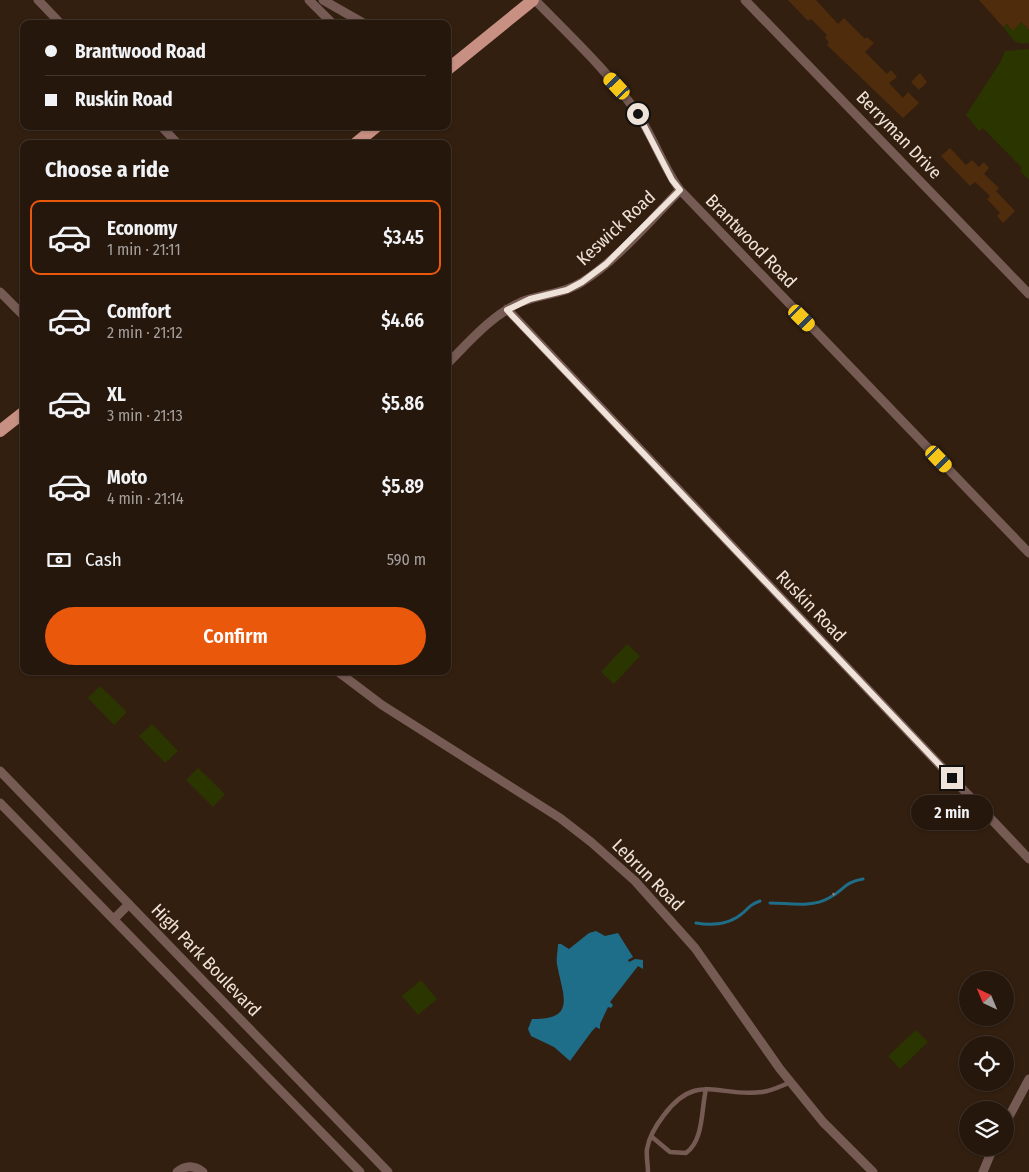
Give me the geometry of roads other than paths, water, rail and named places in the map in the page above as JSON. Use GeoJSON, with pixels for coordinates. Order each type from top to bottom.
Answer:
{"type":"FeatureCollection","features":[{"type":"Feature","properties":{"kind":"main road"},"geometry":{"type":"LineString","coordinates":[[451,67],[534,0]]}},
{"type":"Feature","properties":{"kind":"main road"},"geometry":{"type":"LineString","coordinates":[[360,140],[372,130]]}},
{"type":"Feature","properties":{"kind":"main road"},"geometry":{"type":"LineString","coordinates":[[0,431],[20,415]]}},
{"type":"Feature","properties":{"kind":"street"},"geometry":{"type":"LineString","coordinates":[[38,0],[57,20]]}},
{"type":"Feature","properties":{"kind":"street"},"geometry":{"type":"LineString","coordinates":[[310,0],[329,20]]}},
{"type":"Feature","properties":{"kind":"street"},"geometry":{"type":"LineString","coordinates":[[323,0],[358,20]]}},
{"type":"Feature","properties":{"kind":"street","name":"Brantwood Road"},"geometry":{"type":"LineString","coordinates":[[534,0],[617,86],[638,114],[672,180],[680,190],[1029,553]]}},
{"type":"Feature","properties":{"kind":"street","name":"Berryman Drive"},"geometry":{"type":"LineString","coordinates":[[746,0],[1029,294]]}},
{"type":"Feature","properties":{"kind":"street"},"geometry":{"type":"LineString","coordinates":[[165,130],[174,140]]}},
{"type":"Feature","properties":{"kind":"street","name":"Keswick Road"},"geometry":{"type":"LineString","coordinates":[[451,360],[473,338],[507,310],[530,299],[567,290],[582,282],[606,264],[680,190]]}},
{"type":"Feature","properties":{"kind":"street"},"geometry":{"type":"LineString","coordinates":[[0,292],[20,312]]}},
{"type":"Feature","properties":{"kind":"street","name":"Ruskin Road"},"geometry":{"type":"LineString","coordinates":[[507,310],[1029,859]]}},
{"type":"Feature","properties":{"kind":"street","name":"Lebrun Road"},"geometry":{"type":"LineString","coordinates":[[342,675],[388,709],[560,818],[619,867],[672,921],[695,948],[791,1082],[823,1122],[873,1172]]}},
{"type":"Feature","properties":{"kind":"street","name":"High Park Boulevard"},"geometry":{"type":"LineString","coordinates":[[0,771],[388,1172]]}},
{"type":"Feature","properties":{"kind":"street"},"geometry":{"type":"LineString","coordinates":[[0,803],[360,1172]]}},
{"type":"Feature","properties":{"kind":"street"},"geometry":{"type":"LineString","coordinates":[[114,918],[129,904]]}},
{"type":"Feature","properties":{"kind":"street"},"geometry":{"type":"LineString","coordinates":[[1014,1107],[1029,1079]]}},
{"type":"Feature","properties":{"kind":"street"},"geometry":{"type":"LineString","coordinates":[[983,1172],[990,1156]]}},
{"type":"Feature","properties":{"kind":"street"},"geometry":{"type":"LineString","coordinates":[[177,1172],[190,1166],[203,1172]]}},
{"type":"Feature","properties":{"kind":"lane"},"geometry":{"type":"LineString","coordinates":[[648,1172],[647,1149],[656,1125],[674,1102],[690,1091],[706,1089],[761,1093],[774,1090],[791,1082]]}},
{"type":"Feature","properties":{"kind":"lane"},"geometry":{"type":"LineString","coordinates":[[652,1137],[670,1152],[686,1153],[694,1147],[700,1130],[706,1089]]}},
{"type":"Feature","properties":{"kind":"water"},"geometry":{"type":"Polygon","coordinates":[[[596,931],[605,936],[618,933],[633,957],[628,960],[629,962],[635,959],[643,960],[643,969],[638,966],[610,1002],[613,1005],[611,1008],[608,1007],[600,1024],[600,1029],[596,1027],[592,1031],[570,1061],[554,1047],[531,1036],[528,1029],[532,1019],[556,1015],[564,1003],[557,964],[558,944],[569,949],[589,933],[596,931]]]}},
{"type":"Feature","properties":{"kind":"waterway"},"geometry":{"type":"LineString","coordinates":[[770,903],[815,903],[829,898],[847,885],[863,879]]}},
{"type":"Feature","properties":{"kind":"waterway"},"geometry":{"type":"LineString","coordinates":[[696,923],[715,924],[728,922],[739,916],[751,905],[760,901]]}}]}
